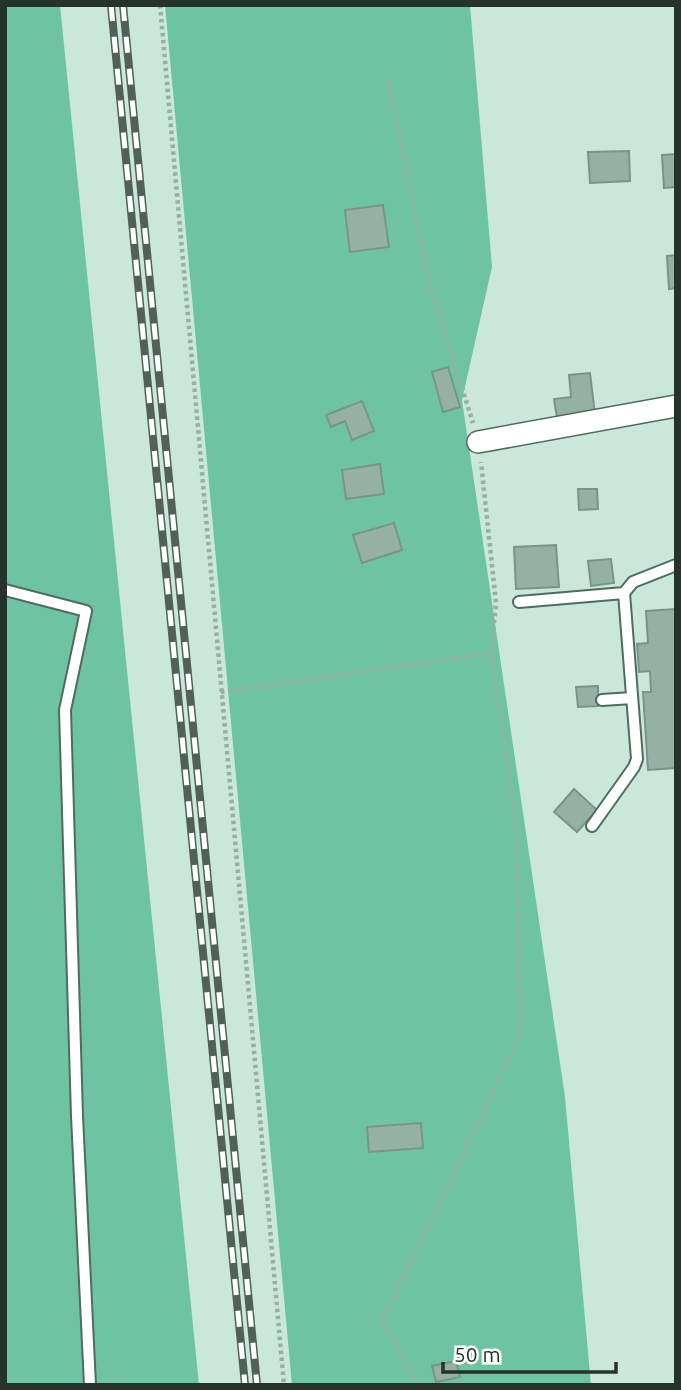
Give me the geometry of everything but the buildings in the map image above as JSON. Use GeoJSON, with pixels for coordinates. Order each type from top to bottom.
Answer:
{"type":"FeatureCollection","features":[{"type":"Feature","properties":{"kind":"street"},"geometry":{"type":"LineString","coordinates":[[478,442],[676,406]]}},
{"type":"Feature","properties":{"kind":"lane"},"geometry":{"type":"LineString","coordinates":[[592,826],[634,768],[624,593],[632,582],[676,565]]}},
{"type":"Feature","properties":{"kind":"lane"},"geometry":{"type":"LineString","coordinates":[[5,590],[86,611],[65,710],[77,1116],[90,1385]]}},
{"type":"Feature","properties":{"kind":"lane"},"geometry":{"type":"LineString","coordinates":[[519,602],[624,593]]}},
{"type":"Feature","properties":{"kind":"lane"},"geometry":{"type":"LineString","coordinates":[[603,700],[632,698]]}},
{"type":"Feature","properties":{"kind":"path"},"geometry":{"type":"LineString","coordinates":[[160,5],[284,1385]]}},
{"type":"Feature","properties":{"kind":"path"},"geometry":{"type":"LineString","coordinates":[[389,81],[430,286],[478,442],[496,603],[491,653],[517,831],[520,1036],[382,1320],[418,1385]]}},
{"type":"Feature","properties":{"kind":"path"},"geometry":{"type":"LineString","coordinates":[[221,692],[491,653]]}},
{"type":"Feature","properties":{"kind":"green space"},"geometry":{"type":"Polygon","coordinates":[[[5,5],[60,5],[199,1385],[5,1385],[5,5]]]}},
{"type":"Feature","properties":{"kind":"green space"},"geometry":{"type":"Polygon","coordinates":[[[165,5],[470,5],[492,267],[462,400],[565,1097],[591,1385],[292,1385],[165,5]]]}},
{"type":"Feature","properties":{"kind":"railway"},"geometry":{"type":"LineString","coordinates":[[111,5],[245,1385]]}},
{"type":"Feature","properties":{"kind":"railway"},"geometry":{"type":"LineString","coordinates":[[123,5],[257,1385]]}}]}
